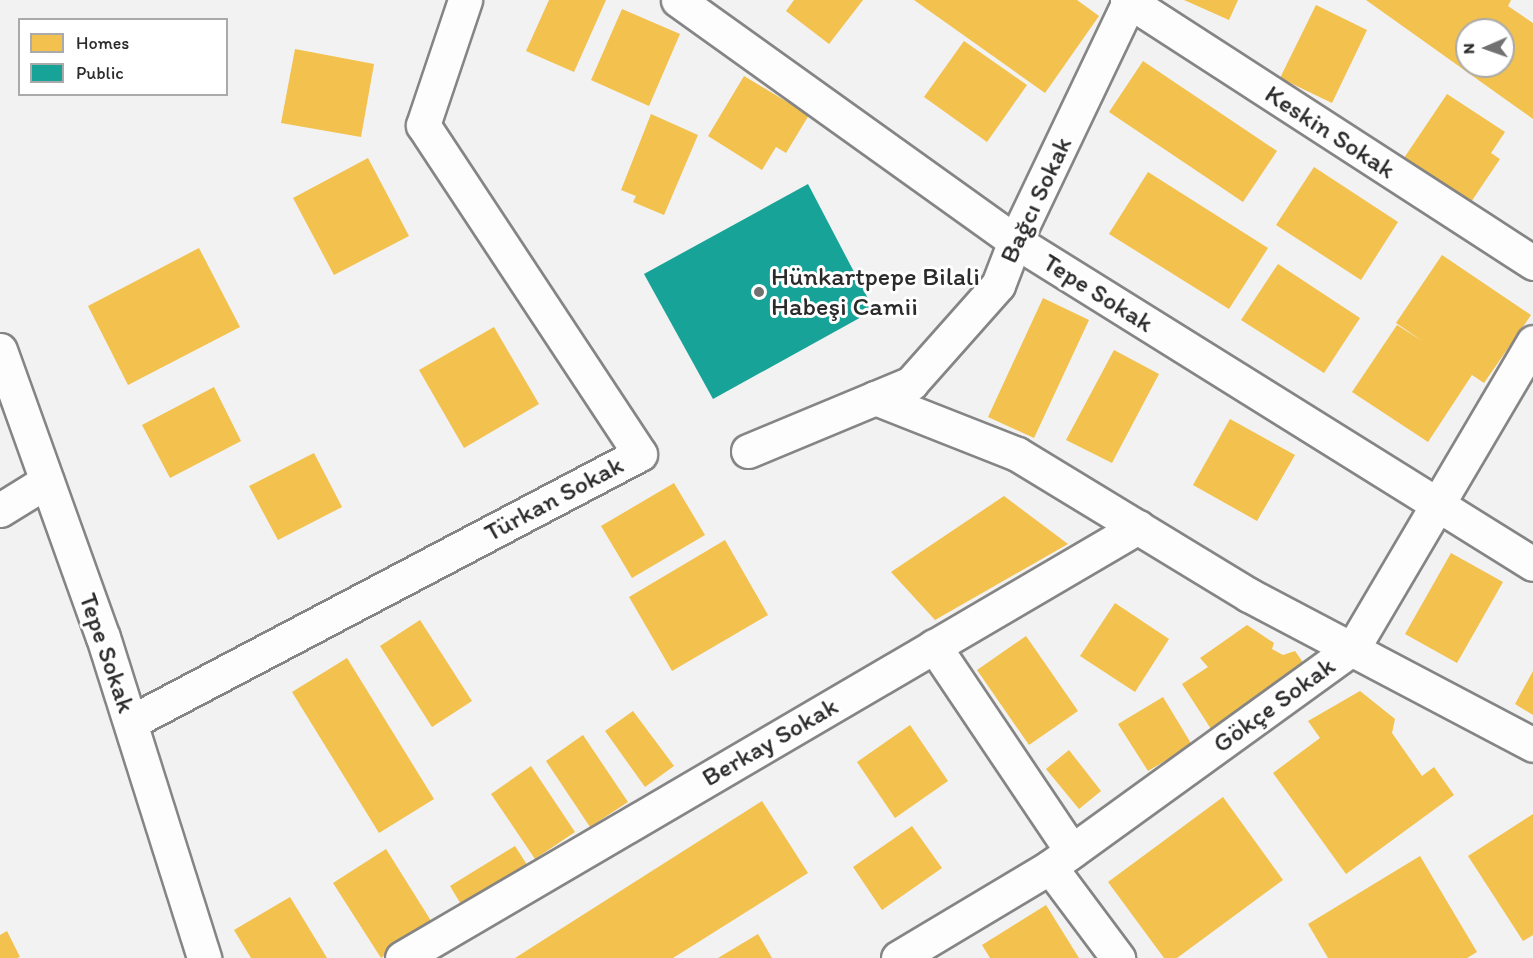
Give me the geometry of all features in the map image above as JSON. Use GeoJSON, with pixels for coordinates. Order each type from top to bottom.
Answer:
{"type":"FeatureCollection","features":[{"type":"Feature","properties":{"kind":"street","name":"Türkan Sokak"},"geometry":{"type":"LineString","coordinates":[[131,722],[640,454],[423,125],[465,0]]}},
{"type":"Feature","properties":{"kind":"street","name":"Tepe Sokak"},"geometry":{"type":"LineString","coordinates":[[678,0],[1015,241],[1533,564]]}},
{"type":"Feature","properties":{"kind":"street","name":"Bağcı Sokak"},"geometry":{"type":"LineString","coordinates":[[748,451],[911,384],[998,285],[1015,241],[1129,0]]}},
{"type":"Feature","properties":{"kind":"street","name":"Keskin Sokak"},"geometry":{"type":"LineString","coordinates":[[1129,0],[1533,263]]}},
{"type":"Feature","properties":{"kind":"street","name":"Gökçe Sokak"},"geometry":{"type":"LineString","coordinates":[[898,958],[1061,859],[1353,648],[1533,342]]}},
{"type":"Feature","properties":{"kind":"street","name":"Tepe Sokak"},"geometry":{"type":"LineString","coordinates":[[0,350],[131,722],[204,958]]}},
{"type":"Feature","properties":{"kind":"street"},"geometry":{"type":"LineString","coordinates":[[874,398],[1017,454],[1249,595],[1533,745]]}},
{"type":"Feature","properties":{"kind":"street"},"geometry":{"type":"LineString","coordinates":[[0,510],[47,481]]}},
{"type":"Feature","properties":{"kind":"street","name":"Berkay Sokak"},"geometry":{"type":"LineString","coordinates":[[402,958],[1138,527]]}},
{"type":"Feature","properties":{"kind":"street"},"geometry":{"type":"LineString","coordinates":[[934,646],[1118,958]]}},
{"type":"Feature","properties":{"kind":"building: Homes"},"geometry":{"type":"Polygon","coordinates":[[[549,0],[606,0],[574,72],[526,51],[549,0]]]}},
{"type":"Feature","properties":{"kind":"building: Homes"},"geometry":{"type":"Polygon","coordinates":[[[794,0],[863,0],[829,44],[786,11],[794,0]]]}},
{"type":"Feature","properties":{"kind":"building: Homes"},"geometry":{"type":"Polygon","coordinates":[[[914,0],[1077,0],[1099,16],[1045,93],[914,0]]]}},
{"type":"Feature","properties":{"kind":"building: Homes"},"geometry":{"type":"Polygon","coordinates":[[[1184,0],[1238,0],[1229,20],[1184,0]]]}},
{"type":"Feature","properties":{"kind":"building: Homes"},"geometry":{"type":"Polygon","coordinates":[[[1366,0],[1511,0],[1508,6],[1533,23],[1533,119],[1475,78],[1515,78],[1515,18],[1455,18],[1455,63],[1366,0]]]}},
{"type":"Feature","properties":{"kind":"building: Homes"},"geometry":{"type":"Polygon","coordinates":[[[1316,5],[1367,30],[1332,103],[1280,78],[1316,5]]]}},
{"type":"Feature","properties":{"kind":"building: Homes"},"geometry":{"type":"Polygon","coordinates":[[[622,9],[680,34],[649,106],[591,80],[622,9]]]}},
{"type":"Feature","properties":{"kind":"building: Homes"},"geometry":{"type":"Polygon","coordinates":[[[964,41],[1027,85],[987,142],[924,97],[964,41]]]}},
{"type":"Feature","properties":{"kind":"building: Homes"},"geometry":{"type":"Polygon","coordinates":[[[295,49],[374,64],[361,137],[281,123],[295,49]]]}},
{"type":"Feature","properties":{"kind":"building: Homes"},"geometry":{"type":"Polygon","coordinates":[[[1143,61],[1277,151],[1243,202],[1109,112],[1143,61]]]}},
{"type":"Feature","properties":{"kind":"building: Homes"},"geometry":{"type":"Polygon","coordinates":[[[744,76],[809,115],[786,153],[776,147],[762,170],[708,136],[744,76]]]}},
{"type":"Feature","properties":{"kind":"building: Homes"},"geometry":{"type":"Polygon","coordinates":[[[1447,94],[1505,132],[1491,153],[1500,159],[1469,205],[1402,161],[1447,94]]]}},
{"type":"Feature","properties":{"kind":"building: Homes"},"geometry":{"type":"Polygon","coordinates":[[[651,114],[698,135],[664,215],[633,202],[636,196],[621,190],[651,114]]]}},
{"type":"Feature","properties":{"kind":"building: Homes"},"geometry":{"type":"Polygon","coordinates":[[[368,158],[409,236],[334,275],[293,198],[368,158]]]}},
{"type":"Feature","properties":{"kind":"building: Homes"},"geometry":{"type":"Polygon","coordinates":[[[1314,167],[1398,222],[1361,280],[1276,225],[1314,167]]]}},
{"type":"Feature","properties":{"kind":"building: Homes"},"geometry":{"type":"Polygon","coordinates":[[[1148,172],[1268,248],[1229,309],[1109,234],[1148,172]]]}},
{"type":"Feature","properties":{"kind":"building: Homes"},"geometry":{"type":"Polygon","coordinates":[[[199,248],[240,327],[128,385],[88,306],[199,248]]]}},
{"type":"Feature","properties":{"kind":"building: Homes"},"geometry":{"type":"Polygon","coordinates":[[[1442,255],[1531,315],[1484,383],[1472,375],[1428,442],[1352,392],[1397,325],[1424,342],[1396,323],[1442,255]]]}},
{"type":"Feature","properties":{"kind":"building: Homes"},"geometry":{"type":"Polygon","coordinates":[[[1278,264],[1360,318],[1324,373],[1241,320],[1278,264]]]}},
{"type":"Feature","properties":{"kind":"building: Homes"},"geometry":{"type":"Polygon","coordinates":[[[1043,298],[1089,320],[1034,438],[988,417],[1043,298]]]}},
{"type":"Feature","properties":{"kind":"building: Homes"},"geometry":{"type":"Polygon","coordinates":[[[494,327],[539,404],[464,448],[419,370],[494,327]]]}},
{"type":"Feature","properties":{"kind":"building: Homes"},"geometry":{"type":"Polygon","coordinates":[[[1114,350],[1159,374],[1112,463],[1066,440],[1114,350]]]}},
{"type":"Feature","properties":{"kind":"building: Homes"},"geometry":{"type":"Polygon","coordinates":[[[214,387],[241,441],[170,478],[142,425],[214,387]]]}},
{"type":"Feature","properties":{"kind":"building: Homes"},"geometry":{"type":"Polygon","coordinates":[[[1230,419],[1295,455],[1257,521],[1193,485],[1230,419]]]}},
{"type":"Feature","properties":{"kind":"building: Homes"},"geometry":{"type":"Polygon","coordinates":[[[314,453],[342,507],[278,540],[249,486],[314,453]]]}},
{"type":"Feature","properties":{"kind":"building: Homes"},"geometry":{"type":"Polygon","coordinates":[[[674,483],[705,535],[632,578],[601,526],[674,483]]]}},
{"type":"Feature","properties":{"kind":"building: Homes"},"geometry":{"type":"Polygon","coordinates":[[[1004,496],[1068,544],[935,620],[891,572],[1004,496]]]}},
{"type":"Feature","properties":{"kind":"building: Homes"},"geometry":{"type":"Polygon","coordinates":[[[725,540],[768,615],[672,671],[629,597],[725,540]]]}},
{"type":"Feature","properties":{"kind":"building: Homes"},"geometry":{"type":"Polygon","coordinates":[[[1451,553],[1503,582],[1457,663],[1405,634],[1451,553]]]}},
{"type":"Feature","properties":{"kind":"building: Homes"},"geometry":{"type":"Polygon","coordinates":[[[1115,603],[1169,639],[1135,692],[1080,656],[1115,603]]]}},
{"type":"Feature","properties":{"kind":"building: Homes"},"geometry":{"type":"Polygon","coordinates":[[[420,620],[472,701],[432,727],[380,646],[420,620]]]}},
{"type":"Feature","properties":{"kind":"building: Homes"},"geometry":{"type":"Polygon","coordinates":[[[1247,625],[1274,643],[1272,649],[1283,655],[1295,651],[1307,668],[1211,729],[1182,684],[1208,667],[1200,658],[1247,625]]]}},
{"type":"Feature","properties":{"kind":"building: Homes"},"geometry":{"type":"Polygon","coordinates":[[[1026,636],[1078,711],[1029,745],[977,670],[1026,636]]]}},
{"type":"Feature","properties":{"kind":"building: Homes"},"geometry":{"type":"Polygon","coordinates":[[[347,658],[434,799],[379,833],[292,692],[347,658]]]}},
{"type":"Feature","properties":{"kind":"building: Homes"},"geometry":{"type":"Polygon","coordinates":[[[1533,671],[1533,715],[1515,704],[1533,671]]]}},
{"type":"Feature","properties":{"kind":"building: Homes"},"geometry":{"type":"Polygon","coordinates":[[[1360,691],[1395,719],[1392,733],[1422,776],[1434,767],[1454,795],[1346,874],[1273,773],[1320,738],[1308,721],[1360,691]]]}},
{"type":"Feature","properties":{"kind":"building: Homes"},"geometry":{"type":"Polygon","coordinates":[[[1163,697],[1192,745],[1148,771],[1118,724],[1163,697]]]}},
{"type":"Feature","properties":{"kind":"building: Homes"},"geometry":{"type":"Polygon","coordinates":[[[633,711],[674,766],[645,787],[605,731],[633,711]]]}},
{"type":"Feature","properties":{"kind":"building: Homes"},"geometry":{"type":"Polygon","coordinates":[[[910,725],[948,781],[895,818],[857,762],[910,725]]]}},
{"type":"Feature","properties":{"kind":"building: Homes"},"geometry":{"type":"Polygon","coordinates":[[[583,735],[628,802],[590,827],[546,761],[583,735]]]}},
{"type":"Feature","properties":{"kind":"building: Homes"},"geometry":{"type":"Polygon","coordinates":[[[1069,750],[1101,791],[1079,809],[1046,769],[1069,750]]]}},
{"type":"Feature","properties":{"kind":"building: Homes"},"geometry":{"type":"Polygon","coordinates":[[[531,766],[575,832],[535,859],[491,794],[531,766]]]}},
{"type":"Feature","properties":{"kind":"building: Homes"},"geometry":{"type":"Polygon","coordinates":[[[1223,797],[1283,880],[1177,958],[1164,958],[1108,882],[1223,797]]]}},
{"type":"Feature","properties":{"kind":"building: Homes"},"geometry":{"type":"Polygon","coordinates":[[[762,801],[808,873],[673,958],[515,958],[762,801]]]}},
{"type":"Feature","properties":{"kind":"building: Homes"},"geometry":{"type":"Polygon","coordinates":[[[1533,814],[1533,935],[1523,941],[1468,856],[1533,814]]]}},
{"type":"Feature","properties":{"kind":"building: Homes"},"geometry":{"type":"Polygon","coordinates":[[[912,826],[942,868],[882,910],[853,867],[912,826]]]}},
{"type":"Feature","properties":{"kind":"building: Homes"},"geometry":{"type":"Polygon","coordinates":[[[515,846],[531,871],[465,911],[450,886],[515,846]]]}},
{"type":"Feature","properties":{"kind":"building: Homes"},"geometry":{"type":"Polygon","coordinates":[[[386,849],[433,924],[381,958],[333,883],[386,849]]]}},
{"type":"Feature","properties":{"kind":"building: Homes"},"geometry":{"type":"Polygon","coordinates":[[[1420,856],[1477,952],[1467,958],[1328,958],[1308,924],[1420,856]]]}},
{"type":"Feature","properties":{"kind":"building: Homes"},"geometry":{"type":"Polygon","coordinates":[[[290,897],[327,958],[251,958],[234,930],[290,897]]]}},
{"type":"Feature","properties":{"kind":"building: Homes"},"geometry":{"type":"Polygon","coordinates":[[[1046,905],[1079,958],[990,958],[982,945],[1046,905]]]}},
{"type":"Feature","properties":{"kind":"building: Homes"},"geometry":{"type":"Polygon","coordinates":[[[7,931],[20,957],[0,958],[0,935],[7,931]]]}},
{"type":"Feature","properties":{"kind":"building: Homes"},"geometry":{"type":"Polygon","coordinates":[[[758,934],[772,958],[718,958],[758,934]]]}},
{"type":"Feature","properties":{"kind":"building: Public","name":"Hünkartpepe Bilali Habeşi Camii"},"geometry":{"type":"Polygon","coordinates":[[[808,184],[874,310],[713,399],[644,274],[808,184]]]}},
{"type":"Feature","properties":{"kind":"place","name":"Hünkartpepe Bilali Habeşi Camii"},"geometry":{"type":"Point","coordinates":[759,292]}}]}
